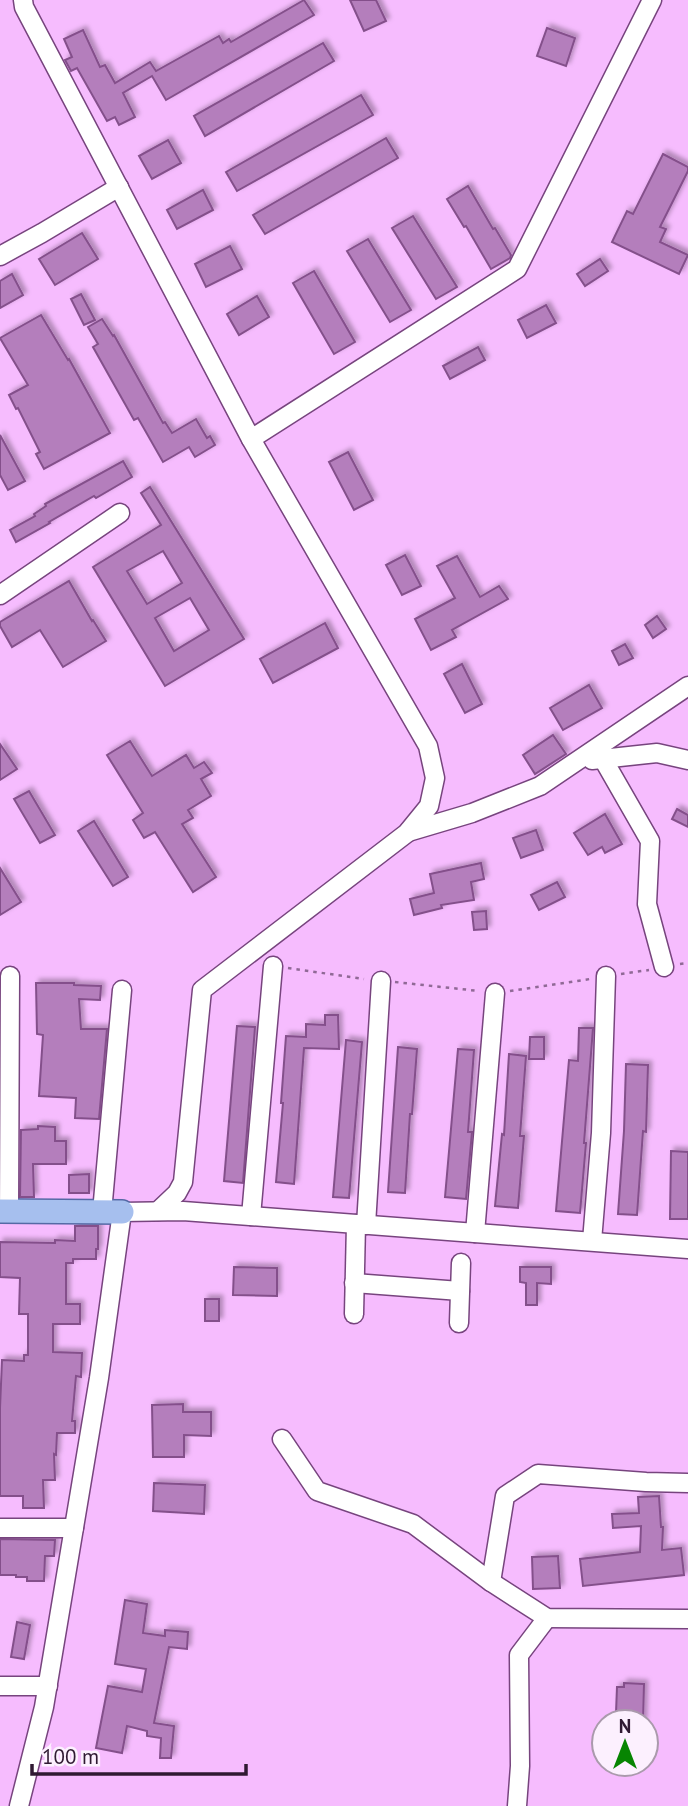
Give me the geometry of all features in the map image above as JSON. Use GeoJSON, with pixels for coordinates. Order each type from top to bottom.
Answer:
{"type":"FeatureCollection","features":[{"type":"Feature","properties":{"kind":"main road"},"geometry":{"type":"LineString","coordinates":[[4,1211],[112,1212]]}},
{"type":"Feature","properties":{"kind":"street"},"geometry":{"type":"LineString","coordinates":[[23,0],[24,7],[251,439],[428,746],[435,778],[429,806],[407,832],[202,989],[183,1182],[188,1196],[205,1212]]}},
{"type":"Feature","properties":{"kind":"street"},"geometry":{"type":"LineString","coordinates":[[251,439],[517,269],[652,0]]}},
{"type":"Feature","properties":{"kind":"street"},"geometry":{"type":"LineString","coordinates":[[0,256],[119,187]]}},
{"type":"Feature","properties":{"kind":"street"},"geometry":{"type":"LineString","coordinates":[[2,591],[120,513]]}},
{"type":"Feature","properties":{"kind":"street"},"geometry":{"type":"LineString","coordinates":[[407,832],[472,813],[540,786],[688,686]]}},
{"type":"Feature","properties":{"kind":"street"},"geometry":{"type":"LineString","coordinates":[[575,762],[657,753],[688,760]]}},
{"type":"Feature","properties":{"kind":"street"},"geometry":{"type":"LineString","coordinates":[[603,759],[650,841],[647,904],[664,967]]}},
{"type":"Feature","properties":{"kind":"street"},"geometry":{"type":"LineString","coordinates":[[251,1216],[273,966]]}},
{"type":"Feature","properties":{"kind":"street"},"geometry":{"type":"LineString","coordinates":[[4,1211],[10,975]]}},
{"type":"Feature","properties":{"kind":"street"},"geometry":{"type":"LineString","coordinates":[[592,1241],[601,1121],[606,976]]}},
{"type":"Feature","properties":{"kind":"street"},"geometry":{"type":"LineString","coordinates":[[354,1314],[381,981]]}},
{"type":"Feature","properties":{"kind":"street"},"geometry":{"type":"LineString","coordinates":[[19,1806],[48,1686],[99,1378],[112,1212],[122,989]]}},
{"type":"Feature","properties":{"kind":"street"},"geometry":{"type":"LineString","coordinates":[[475,1233],[495,993]]}},
{"type":"Feature","properties":{"kind":"street"},"geometry":{"type":"LineString","coordinates":[[158,1211],[183,1182]]}},
{"type":"Feature","properties":{"kind":"street"},"geometry":{"type":"LineString","coordinates":[[112,1212],[205,1212],[688,1249]]}},
{"type":"Feature","properties":{"kind":"street"},"geometry":{"type":"LineString","coordinates":[[459,1323],[461,1263]]}},
{"type":"Feature","properties":{"kind":"street"},"geometry":{"type":"LineString","coordinates":[[355,1283],[460,1291]]}},
{"type":"Feature","properties":{"kind":"street"},"geometry":{"type":"LineString","coordinates":[[282,1439],[317,1491],[413,1524],[491,1582],[547,1618],[688,1619]]}},
{"type":"Feature","properties":{"kind":"street"},"geometry":{"type":"LineString","coordinates":[[491,1582],[505,1496],[538,1475],[688,1483]]}},
{"type":"Feature","properties":{"kind":"street"},"geometry":{"type":"LineString","coordinates":[[0,1528],[74,1528]]}},
{"type":"Feature","properties":{"kind":"street"},"geometry":{"type":"LineString","coordinates":[[517,1806],[520,1766],[519,1655],[547,1618]]}},
{"type":"Feature","properties":{"kind":"street"},"geometry":{"type":"LineString","coordinates":[[0,1686],[48,1686]]}},
{"type":"Feature","properties":{"kind":"path"},"geometry":{"type":"LineString","coordinates":[[273,966],[495,993],[688,963]]}},
{"type":"Feature","properties":{"kind":"building"},"geometry":{"type":"Polygon","coordinates":[[[304,0],[314,15],[166,100],[152,76],[123,93],[135,117],[119,125],[115,117],[107,121],[77,68],[71,71],[65,60],[72,57],[64,39],[83,30],[100,67],[105,65],[115,83],[150,62],[156,71],[219,36],[223,43],[229,39],[231,42],[304,0]]]}},
{"type":"Feature","properties":{"kind":"building"},"geometry":{"type":"Polygon","coordinates":[[[350,0],[376,0],[386,21],[364,31],[350,0]]]}},
{"type":"Feature","properties":{"kind":"building"},"geometry":{"type":"Polygon","coordinates":[[[547,28],[575,38],[566,66],[537,56],[547,28]]]}},
{"type":"Feature","properties":{"kind":"building"},"geometry":{"type":"Polygon","coordinates":[[[323,43],[334,61],[205,136],[194,116],[323,43]]]}},
{"type":"Feature","properties":{"kind":"building"},"geometry":{"type":"Polygon","coordinates":[[[361,95],[373,115],[237,191],[226,172],[361,95]]]}},
{"type":"Feature","properties":{"kind":"building"},"geometry":{"type":"Polygon","coordinates":[[[386,138],[398,158],[265,234],[253,215],[386,138]]]}},
{"type":"Feature","properties":{"kind":"building"},"geometry":{"type":"Polygon","coordinates":[[[168,140],[181,163],[152,179],[139,156],[168,140]]]}},
{"type":"Feature","properties":{"kind":"building"},"geometry":{"type":"Polygon","coordinates":[[[663,154],[688,167],[660,227],[666,229],[660,242],[688,255],[679,274],[612,242],[627,211],[633,214],[663,154]]]}},
{"type":"Feature","properties":{"kind":"building"},"geometry":{"type":"Polygon","coordinates":[[[468,186],[511,255],[491,269],[447,199],[468,186]]]}},
{"type":"Feature","properties":{"kind":"building"},"geometry":{"type":"Polygon","coordinates":[[[203,190],[213,210],[177,229],[167,210],[203,190]]]}},
{"type":"Feature","properties":{"kind":"building"},"geometry":{"type":"Polygon","coordinates":[[[413,216],[457,287],[436,299],[392,228],[413,216]]]}},
{"type":"Feature","properties":{"kind":"building"},"geometry":{"type":"Polygon","coordinates":[[[82,233],[98,259],[55,285],[39,259],[82,233]]]}},
{"type":"Feature","properties":{"kind":"building"},"geometry":{"type":"Polygon","coordinates":[[[368,239],[411,310],[390,322],[347,251],[368,239]]]}},
{"type":"Feature","properties":{"kind":"building"},"geometry":{"type":"Polygon","coordinates":[[[230,246],[242,269],[206,287],[195,264],[230,246]]]}},
{"type":"Feature","properties":{"kind":"building"},"geometry":{"type":"Polygon","coordinates":[[[600,259],[608,271],[585,286],[577,274],[600,259]]]}},
{"type":"Feature","properties":{"kind":"building"},"geometry":{"type":"Polygon","coordinates":[[[314,271],[355,342],[334,354],[293,283],[314,271]]]}},
{"type":"Feature","properties":{"kind":"building"},"geometry":{"type":"Polygon","coordinates":[[[12,274],[23,295],[0,308],[0,281],[12,274]]]}},
{"type":"Feature","properties":{"kind":"building"},"geometry":{"type":"Polygon","coordinates":[[[81,294],[95,320],[84,325],[71,299],[81,294]]]}},
{"type":"Feature","properties":{"kind":"building"},"geometry":{"type":"Polygon","coordinates":[[[257,296],[269,317],[239,335],[227,314],[257,296]]]}},
{"type":"Feature","properties":{"kind":"building"},"geometry":{"type":"Polygon","coordinates":[[[546,305],[556,323],[527,338],[518,320],[546,305]]]}},
{"type":"Feature","properties":{"kind":"building"},"geometry":{"type":"Polygon","coordinates":[[[41,315],[110,433],[44,469],[36,454],[40,452],[9,395],[28,385],[0,338],[41,315]]]}},
{"type":"Feature","properties":{"kind":"building"},"geometry":{"type":"Polygon","coordinates":[[[102,319],[114,335],[163,423],[165,422],[172,433],[196,419],[207,438],[210,436],[215,445],[195,457],[189,447],[163,462],[138,418],[134,420],[93,347],[98,344],[88,327],[102,319]]]}},
{"type":"Feature","properties":{"kind":"building"},"geometry":{"type":"Polygon","coordinates":[[[478,347],[485,360],[450,379],[443,366],[478,347]]]}},
{"type":"Feature","properties":{"kind":"building"},"geometry":{"type":"Polygon","coordinates":[[[0,435],[25,481],[8,490],[0,475],[0,435]]]}},
{"type":"Feature","properties":{"kind":"building"},"geometry":{"type":"Polygon","coordinates":[[[348,452],[373,500],[354,510],[329,462],[348,452]]]}},
{"type":"Feature","properties":{"kind":"building"},"geometry":{"type":"Polygon","coordinates":[[[123,461],[132,477],[16,542],[10,530],[35,516],[45,504],[123,461]]]}},
{"type":"Feature","properties":{"kind":"building"},"geometry":{"type":"Polygon","coordinates":[[[150,487],[244,639],[165,686],[93,567],[161,525],[141,493],[150,487]],[[163,551],[127,571],[147,604],[182,583],[163,551]],[[190,598],[155,618],[174,651],[209,630],[190,598]]]}},
{"type":"Feature","properties":{"kind":"building"},"geometry":{"type":"Polygon","coordinates":[[[405,555],[421,586],[402,595],[386,565],[405,555]]]}},
{"type":"Feature","properties":{"kind":"building"},"geometry":{"type":"Polygon","coordinates":[[[457,556],[480,597],[499,586],[508,599],[452,630],[456,637],[431,650],[415,619],[455,598],[437,566],[457,556]]]}},
{"type":"Feature","properties":{"kind":"building"},"geometry":{"type":"Polygon","coordinates":[[[69,581],[106,641],[63,667],[40,630],[12,647],[0,622],[69,581]]]}},
{"type":"Feature","properties":{"kind":"building"},"geometry":{"type":"Polygon","coordinates":[[[657,616],[666,629],[653,638],[645,625],[657,616]]]}},
{"type":"Feature","properties":{"kind":"building"},"geometry":{"type":"Polygon","coordinates":[[[325,623],[338,648],[273,683],[260,659],[325,623]]]}},
{"type":"Feature","properties":{"kind":"building"},"geometry":{"type":"Polygon","coordinates":[[[625,644],[633,658],[619,665],[612,651],[625,644]]]}},
{"type":"Feature","properties":{"kind":"building"},"geometry":{"type":"Polygon","coordinates":[[[462,664],[482,704],[465,713],[444,674],[462,664]]]}},
{"type":"Feature","properties":{"kind":"building"},"geometry":{"type":"Polygon","coordinates":[[[589,685],[602,708],[563,730],[550,708],[589,685]]]}},
{"type":"Feature","properties":{"kind":"building"},"geometry":{"type":"Polygon","coordinates":[[[553,735],[566,754],[535,774],[523,755],[553,735]]]}},
{"type":"Feature","properties":{"kind":"building"},"geometry":{"type":"Polygon","coordinates":[[[130,741],[152,776],[186,755],[194,768],[204,762],[212,773],[201,779],[211,796],[188,810],[193,818],[182,824],[216,877],[193,892],[155,832],[144,838],[133,820],[143,813],[107,755],[130,741]]]}},
{"type":"Feature","properties":{"kind":"building"},"geometry":{"type":"Polygon","coordinates":[[[0,744],[17,769],[0,780],[0,744]]]}},
{"type":"Feature","properties":{"kind":"building"},"geometry":{"type":"Polygon","coordinates":[[[29,791],[55,835],[40,843],[14,799],[29,791]]]}},
{"type":"Feature","properties":{"kind":"building"},"geometry":{"type":"Polygon","coordinates":[[[677,809],[688,815],[688,827],[672,819],[677,809]]]}},
{"type":"Feature","properties":{"kind":"building"},"geometry":{"type":"Polygon","coordinates":[[[605,814],[622,844],[605,853],[602,847],[588,855],[574,833],[605,814]]]}},
{"type":"Feature","properties":{"kind":"building"},"geometry":{"type":"Polygon","coordinates":[[[94,821],[128,877],[113,886],[78,831],[94,821]]]}},
{"type":"Feature","properties":{"kind":"building"},"geometry":{"type":"Polygon","coordinates":[[[536,830],[543,850],[521,858],[513,838],[536,830]]]}},
{"type":"Feature","properties":{"kind":"building"},"geometry":{"type":"Polygon","coordinates":[[[481,863],[484,879],[471,882],[474,900],[441,905],[442,908],[414,915],[410,899],[434,893],[430,874],[481,863]]]}},
{"type":"Feature","properties":{"kind":"building"},"geometry":{"type":"Polygon","coordinates":[[[0,868],[21,902],[0,915],[0,868]]]}},
{"type":"Feature","properties":{"kind":"building"},"geometry":{"type":"Polygon","coordinates":[[[557,882],[565,897],[539,910],[531,895],[557,882]]]}},
{"type":"Feature","properties":{"kind":"building"},"geometry":{"type":"Polygon","coordinates":[[[486,911],[487,929],[474,930],[472,912],[486,911]]]}},
{"type":"Feature","properties":{"kind":"building"},"geometry":{"type":"Polygon","coordinates":[[[36,983],[101,986],[100,1000],[79,999],[81,1029],[107,1029],[99,1119],[75,1118],[76,1098],[39,1096],[43,1035],[37,1034],[36,983]]]}},
{"type":"Feature","properties":{"kind":"building"},"geometry":{"type":"Polygon","coordinates":[[[325,1015],[338,1015],[339,1049],[304,1048],[294,1184],[276,1182],[286,1036],[306,1037],[306,1024],[325,1025],[325,1015]]]}},
{"type":"Feature","properties":{"kind":"building"},"geometry":{"type":"Polygon","coordinates":[[[237,1026],[255,1027],[243,1183],[224,1181],[237,1026]]]}},
{"type":"Feature","properties":{"kind":"building"},"geometry":{"type":"Polygon","coordinates":[[[579,1028],[593,1028],[580,1213],[556,1211],[569,1060],[578,1061],[579,1028]]]}},
{"type":"Feature","properties":{"kind":"building"},"geometry":{"type":"Polygon","coordinates":[[[530,1037],[544,1037],[544,1059],[529,1059],[530,1037]]]}},
{"type":"Feature","properties":{"kind":"building"},"geometry":{"type":"Polygon","coordinates":[[[346,1040],[362,1042],[349,1198],[333,1197],[346,1040]]]}},
{"type":"Feature","properties":{"kind":"building"},"geometry":{"type":"Polygon","coordinates":[[[398,1047],[417,1049],[405,1193],[388,1192],[398,1047]]]}},
{"type":"Feature","properties":{"kind":"building"},"geometry":{"type":"Polygon","coordinates":[[[458,1049],[474,1050],[468,1132],[472,1132],[466,1199],[445,1197],[458,1049]]]}},
{"type":"Feature","properties":{"kind":"building"},"geometry":{"type":"Polygon","coordinates":[[[509,1054],[526,1056],[520,1136],[524,1136],[518,1208],[495,1206],[502,1134],[504,1135],[509,1054]]]}},
{"type":"Feature","properties":{"kind":"building"},"geometry":{"type":"Polygon","coordinates":[[[626,1064],[648,1065],[646,1132],[643,1131],[637,1215],[618,1214],[626,1064]]]}},
{"type":"Feature","properties":{"kind":"building"},"geometry":{"type":"Polygon","coordinates":[[[38,1126],[55,1127],[55,1141],[66,1141],[66,1164],[33,1164],[34,1197],[20,1197],[21,1130],[38,1129],[38,1126]]]}},
{"type":"Feature","properties":{"kind":"building"},"geometry":{"type":"Polygon","coordinates":[[[671,1151],[688,1152],[688,1219],[670,1219],[671,1151]]]}},
{"type":"Feature","properties":{"kind":"building"},"geometry":{"type":"Polygon","coordinates":[[[89,1174],[89,1193],[69,1193],[69,1175],[89,1174]]]}},
{"type":"Feature","properties":{"kind":"building"},"geometry":{"type":"Polygon","coordinates":[[[75,1226],[98,1226],[98,1249],[96,1259],[73,1259],[73,1263],[66,1263],[66,1304],[80,1304],[80,1324],[53,1324],[53,1352],[82,1353],[81,1377],[76,1376],[72,1421],[75,1421],[75,1433],[57,1433],[56,1455],[54,1454],[55,1480],[43,1480],[44,1508],[23,1508],[23,1496],[0,1496],[2,1360],[24,1361],[24,1355],[28,1355],[28,1314],[19,1314],[20,1278],[0,1277],[0,1242],[75,1241],[75,1226]]]}},
{"type":"Feature","properties":{"kind":"building"},"geometry":{"type":"Polygon","coordinates":[[[234,1267],[277,1268],[277,1296],[233,1295],[234,1267]]]}},
{"type":"Feature","properties":{"kind":"building"},"geometry":{"type":"Polygon","coordinates":[[[520,1267],[551,1267],[551,1284],[537,1283],[537,1305],[526,1305],[526,1283],[520,1282],[520,1267]]]}},
{"type":"Feature","properties":{"kind":"building"},"geometry":{"type":"Polygon","coordinates":[[[205,1299],[219,1299],[219,1321],[205,1321],[205,1299]]]}},
{"type":"Feature","properties":{"kind":"building"},"geometry":{"type":"Polygon","coordinates":[[[183,1404],[183,1412],[211,1412],[211,1436],[184,1435],[184,1457],[153,1457],[152,1405],[183,1404]]]}},
{"type":"Feature","properties":{"kind":"building"},"geometry":{"type":"Polygon","coordinates":[[[154,1483],[205,1485],[204,1514],[153,1511],[154,1483]]]}},
{"type":"Feature","properties":{"kind":"building"},"geometry":{"type":"Polygon","coordinates":[[[659,1496],[663,1527],[662,1550],[681,1548],[684,1575],[583,1586],[580,1559],[640,1552],[641,1526],[613,1528],[612,1514],[639,1513],[638,1497],[659,1496]]]}},
{"type":"Feature","properties":{"kind":"building"},"geometry":{"type":"Polygon","coordinates":[[[0,1539],[55,1540],[54,1556],[45,1556],[44,1581],[27,1581],[27,1577],[0,1575],[0,1539]]]}},
{"type":"Feature","properties":{"kind":"building"},"geometry":{"type":"Polygon","coordinates":[[[558,1556],[560,1588],[533,1589],[532,1557],[558,1556]]]}},
{"type":"Feature","properties":{"kind":"building"},"geometry":{"type":"Polygon","coordinates":[[[125,1600],[147,1604],[143,1633],[165,1636],[165,1630],[188,1632],[187,1649],[169,1647],[154,1723],[174,1726],[171,1758],[160,1758],[161,1738],[147,1736],[147,1731],[127,1726],[122,1753],[96,1748],[108,1686],[142,1692],[146,1669],[115,1664],[125,1600]]]}},
{"type":"Feature","properties":{"kind":"building"},"geometry":{"type":"Polygon","coordinates":[[[17,1622],[30,1625],[24,1659],[11,1657],[17,1622]]]}},
{"type":"Feature","properties":{"kind":"building"},"geometry":{"type":"Polygon","coordinates":[[[624,1683],[644,1684],[643,1708],[616,1708],[617,1687],[624,1687],[624,1683]]]}}]}
